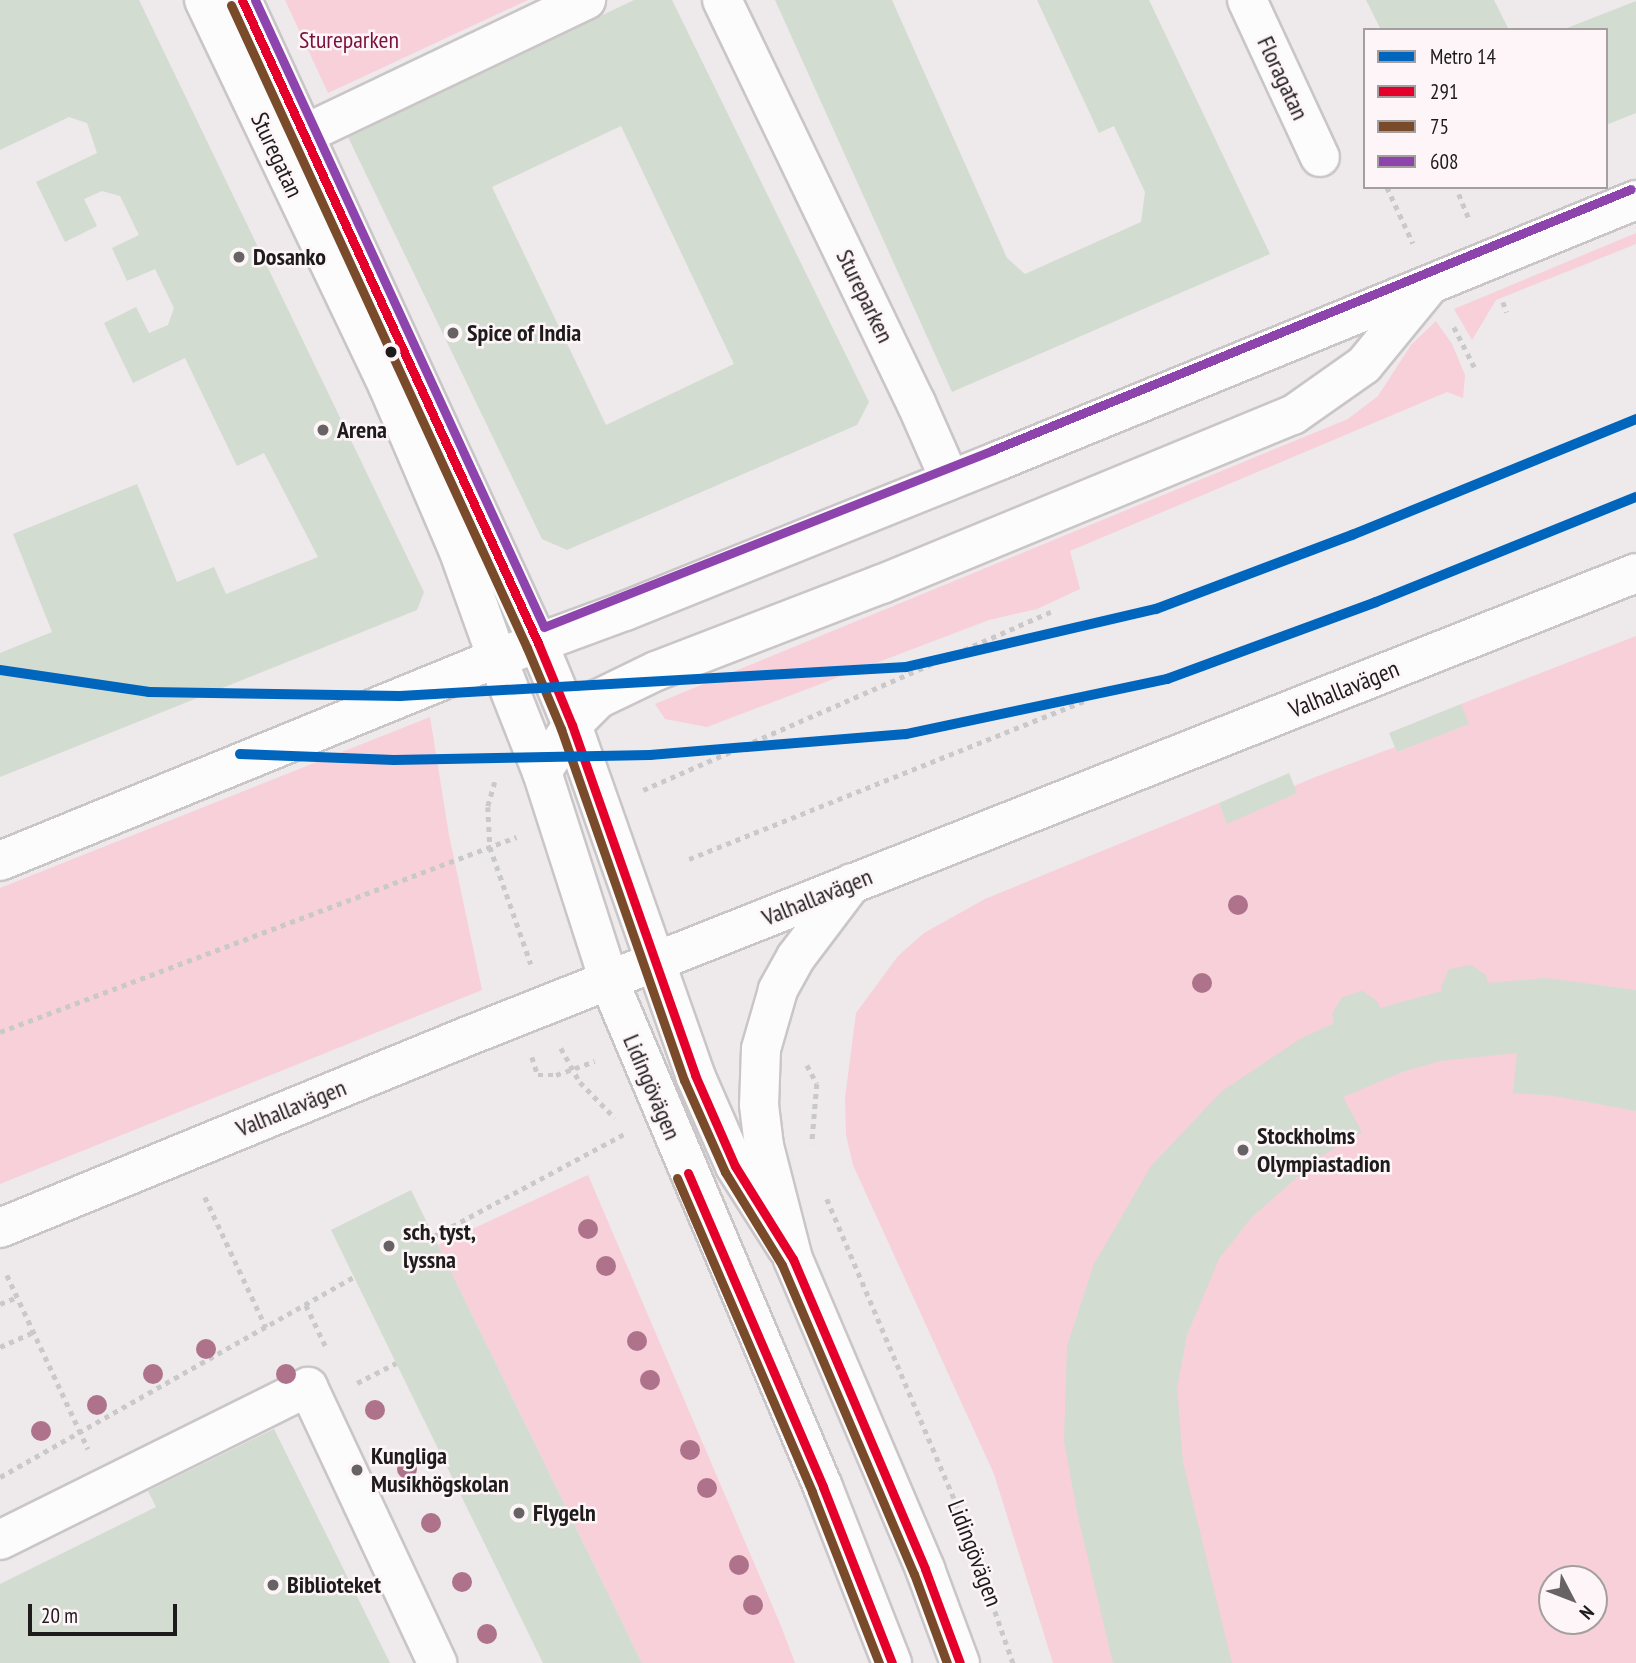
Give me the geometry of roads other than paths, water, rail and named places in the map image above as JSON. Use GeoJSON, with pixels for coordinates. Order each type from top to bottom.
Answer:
{"type":"FeatureCollection","features":[{"type":"Feature","properties":{"kind":"main road","name":"Sturegatan"},"geometry":{"type":"LineString","coordinates":[[204,0],[289,142],[538,643]]}},
{"type":"Feature","properties":{"kind":"main road","name":"Sturegatan"},"geometry":{"type":"LineString","coordinates":[[242,0],[289,142],[388,386],[458,549],[497,658]]}},
{"type":"Feature","properties":{"kind":"main road"},"geometry":{"type":"LineString","coordinates":[[289,142],[586,0]]}},
{"type":"Feature","properties":{"kind":"main road","name":"Stureparken"},"geometry":{"type":"LineString","coordinates":[[722,0],[916,402],[950,480]]}},
{"type":"Feature","properties":{"kind":"main road","name":"Floragatan"},"geometry":{"type":"LineString","coordinates":[[1247,0],[1320,157]]}},
{"type":"Feature","properties":{"kind":"main road"},"geometry":{"type":"LineString","coordinates":[[0,861],[497,658],[950,480],[1636,200]]}},
{"type":"Feature","properties":{"kind":"main road"},"geometry":{"type":"LineString","coordinates":[[542,772],[554,749],[572,725],[598,699],[656,671],[882,584],[1293,415],[1364,365],[1431,283]]}},
{"type":"Feature","properties":{"kind":"main road","name":"Valhallavägen"},"geometry":{"type":"LineString","coordinates":[[0,1228],[852,883],[1636,573]]}},
{"type":"Feature","properties":{"kind":"main road","name":"Lidingövägen"},"geometry":{"type":"LineString","coordinates":[[538,643],[572,725],[695,1075],[735,1166],[793,1259]]}},
{"type":"Feature","properties":{"kind":"main road","name":"Lidingövägen"},"geometry":{"type":"LineString","coordinates":[[497,658],[542,772],[609,981],[823,1488],[892,1663]]}},
{"type":"Feature","properties":{"kind":"main road","name":"Lidingövägen"},"geometry":{"type":"LineString","coordinates":[[852,883],[796,957],[778,990],[761,1049],[759,1105],[764,1146],[793,1259],[925,1569],[960,1663]]}},
{"type":"Feature","properties":{"kind":"main road"},"geometry":{"type":"LineString","coordinates":[[0,1540],[307,1387],[437,1663]]}},
{"type":"Feature","properties":{"kind":"metro line","name":"14"},"geometry":{"type":"LineString","coordinates":[[0,670],[149,692],[400,696],[906,667],[1156,609],[1352,535],[1636,419]]}},
{"type":"Feature","properties":{"kind":"metro line","name":"14"},"geometry":{"type":"LineString","coordinates":[[240,754],[394,760],[650,755],[906,734],[1167,679],[1376,602],[1636,497]]}},
{"type":"Feature","properties":{"kind":"place","name":"Dosanko"},"geometry":{"type":"Point","coordinates":[239,257]}},
{"type":"Feature","properties":{"kind":"place","name":"Spice of India"},"geometry":{"type":"Point","coordinates":[453,333]}},
{"type":"Feature","properties":{"kind":"place","name":"Arena"},"geometry":{"type":"Point","coordinates":[323,430]}},
{"type":"Feature","properties":{"kind":"place","name":"Stockholms Olympiastadion"},"geometry":{"type":"Point","coordinates":[1243,1150]}},
{"type":"Feature","properties":{"kind":"place","name":"sch, tyst, lyssna"},"geometry":{"type":"Point","coordinates":[389,1246]}},
{"type":"Feature","properties":{"kind":"place","name":"Kungliga Musikhögskolan"},"geometry":{"type":"Point","coordinates":[357,1470]}},
{"type":"Feature","properties":{"kind":"place","name":"Flygeln"},"geometry":{"type":"Point","coordinates":[519,1513]}},
{"type":"Feature","properties":{"kind":"place","name":"Biblioteket"},"geometry":{"type":"Point","coordinates":[273,1585]}}]}
